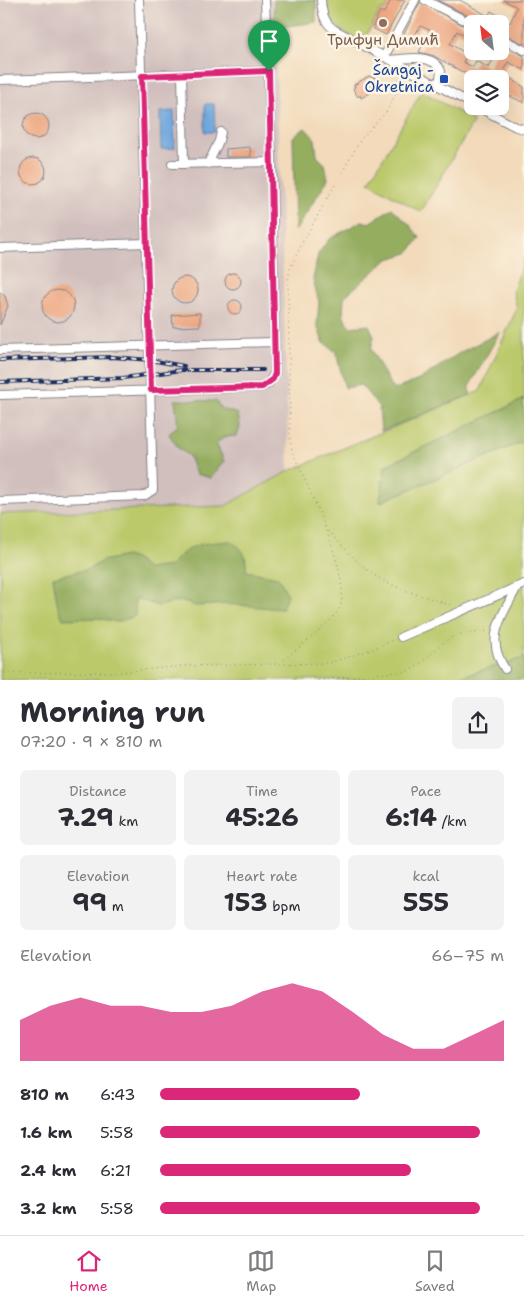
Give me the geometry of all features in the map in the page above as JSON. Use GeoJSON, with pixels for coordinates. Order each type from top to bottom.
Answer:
{"type":"FeatureCollection","features":[{"type":"Feature","properties":{"kind":"street"},"geometry":{"type":"LineString","coordinates":[[0,501],[148,494],[154,486],[140,0]]}},
{"type":"Feature","properties":{"kind":"street"},"geometry":{"type":"LineString","coordinates":[[0,395],[262,387],[268,384],[275,373],[272,162],[265,0]]}},
{"type":"Feature","properties":{"kind":"street"},"geometry":{"type":"LineString","coordinates":[[321,0],[322,14],[329,26],[464,100]]}},
{"type":"Feature","properties":{"kind":"street"},"geometry":{"type":"LineString","coordinates":[[387,59],[415,0]]}},
{"type":"Feature","properties":{"kind":"street"},"geometry":{"type":"LineString","coordinates":[[425,0],[464,20]]}},
{"type":"Feature","properties":{"kind":"street"},"geometry":{"type":"LineString","coordinates":[[509,42],[524,50]]}},
{"type":"Feature","properties":{"kind":"street"},"geometry":{"type":"LineString","coordinates":[[387,59],[417,58],[434,63],[441,71],[440,79],[436,85]]}},
{"type":"Feature","properties":{"kind":"street"},"geometry":{"type":"LineString","coordinates":[[0,80],[269,71]]}},
{"type":"Feature","properties":{"kind":"street"},"geometry":{"type":"LineString","coordinates":[[182,74],[184,164]]}},
{"type":"Feature","properties":{"kind":"street"},"geometry":{"type":"LineString","coordinates":[[492,115],[516,128],[524,129]]}},
{"type":"Feature","properties":{"kind":"street"},"geometry":{"type":"LineString","coordinates":[[208,164],[219,141],[221,132]]}},
{"type":"Feature","properties":{"kind":"street"},"geometry":{"type":"LineString","coordinates":[[172,164],[272,162]]}},
{"type":"Feature","properties":{"kind":"street"},"geometry":{"type":"LineString","coordinates":[[0,248],[146,243]]}},
{"type":"Feature","properties":{"kind":"street"},"geometry":{"type":"LineString","coordinates":[[0,350],[274,342]]}},
{"type":"Feature","properties":{"kind":"street"},"geometry":{"type":"LineString","coordinates":[[401,637],[520,585]]}},
{"type":"Feature","properties":{"kind":"street"},"geometry":{"type":"LineString","coordinates":[[505,670],[494,644],[496,627],[520,585]]}},
{"type":"Feature","properties":{"kind":"path"},"geometry":{"type":"LineString","coordinates":[[280,663],[339,609],[343,593],[328,531],[292,451],[290,438],[288,279],[302,243],[362,139],[387,111],[395,95],[397,82],[403,67]]}},
{"type":"Feature","properties":{"kind":"path"},"geometry":{"type":"LineString","coordinates":[[328,531],[354,557],[377,576],[393,586],[462,610]]}},
{"type":"Feature","properties":{"kind":"path"},"geometry":{"type":"LineString","coordinates":[[318,680],[408,671],[420,666],[442,644],[456,635],[485,632],[496,627]]}},
{"type":"Feature","properties":{"kind":"path"},"geometry":{"type":"LineString","coordinates":[[0,673],[120,672],[182,666],[329,663],[373,649],[401,637]]}},
{"type":"Feature","properties":{"kind":"shaded area"},"geometry":{"type":"Polygon","coordinates":[[[0,0],[274,0],[289,471],[225,506],[0,514],[0,0]]]}},
{"type":"Feature","properties":{"kind":"green space"},"geometry":{"type":"Polygon","coordinates":[[[274,0],[316,0],[316,22],[275,28],[274,0]]]}},
{"type":"Feature","properties":{"kind":"green space"},"geometry":{"type":"Polygon","coordinates":[[[325,0],[390,0],[384,11],[380,10],[363,42],[337,26],[329,16],[325,0]]]}},
{"type":"Feature","properties":{"kind":"green space"},"geometry":{"type":"Polygon","coordinates":[[[422,91],[474,121],[421,212],[369,182],[422,91]]]}},
{"type":"Feature","properties":{"kind":"green space"},"geometry":{"type":"Polygon","coordinates":[[[305,128],[315,139],[317,156],[325,164],[328,179],[295,231],[293,137],[305,128]]]}},
{"type":"Feature","properties":{"kind":"green space"},"geometry":{"type":"Polygon","coordinates":[[[392,208],[409,224],[420,238],[408,253],[388,259],[344,297],[343,315],[350,327],[369,325],[374,336],[371,349],[393,390],[419,380],[461,352],[500,332],[470,385],[470,395],[381,431],[379,407],[361,385],[345,388],[336,352],[323,342],[317,325],[319,302],[313,280],[318,254],[329,239],[362,221],[369,223],[392,208]]]}},
{"type":"Feature","properties":{"kind":"green space"},"geometry":{"type":"Polygon","coordinates":[[[524,259],[524,399],[385,466],[381,502],[524,441],[524,658],[449,680],[0,680],[0,514],[225,506],[289,471],[480,391],[517,308],[513,292],[524,259]]]}},
{"type":"Feature","properties":{"kind":"green space"},"geometry":{"type":"Polygon","coordinates":[[[524,399],[524,441],[380,502],[385,466],[524,399]]]}},
{"type":"Feature","properties":{"kind":"green space"},"geometry":{"type":"Polygon","coordinates":[[[175,400],[216,401],[221,409],[238,414],[240,427],[237,436],[225,437],[216,443],[224,461],[211,478],[196,474],[189,456],[179,449],[169,434],[178,425],[175,400]]]}},
{"type":"Feature","properties":{"kind":"green space"},"geometry":{"type":"Polygon","coordinates":[[[230,541],[244,553],[246,571],[278,577],[287,594],[282,609],[227,604],[197,606],[179,601],[158,606],[135,598],[135,616],[117,622],[98,618],[63,619],[58,607],[53,577],[89,569],[102,561],[126,556],[135,559],[147,569],[170,566],[190,548],[203,544],[230,541]]]}},
{"type":"Feature","properties":{"kind":"green space"},"geometry":{"type":"Polygon","coordinates":[[[524,658],[524,680],[449,680],[524,658]]]}},
{"type":"Feature","properties":{"kind":"water"},"geometry":{"type":"Polygon","coordinates":[[[205,104],[214,104],[215,132],[205,132],[205,104]]]}},
{"type":"Feature","properties":{"kind":"water"},"geometry":{"type":"Polygon","coordinates":[[[174,111],[175,148],[161,149],[160,112],[174,111]]]}},
{"type":"Feature","properties":{"kind":"building"},"geometry":{"type":"Polygon","coordinates":[[[391,0],[405,0],[386,35],[372,28],[380,11],[384,13],[391,0]]]}},
{"type":"Feature","properties":{"kind":"building"},"geometry":{"type":"Polygon","coordinates":[[[437,0],[460,0],[486,15],[467,15],[437,0]]]}},
{"type":"Feature","properties":{"kind":"building"},"geometry":{"type":"Polygon","coordinates":[[[503,0],[524,0],[524,44],[509,36],[509,22],[517,7],[503,0]]]}},
{"type":"Feature","properties":{"kind":"building"},"geometry":{"type":"Polygon","coordinates":[[[420,2],[464,26],[464,35],[457,31],[450,44],[464,52],[463,62],[473,67],[476,61],[489,68],[492,60],[509,60],[509,48],[524,56],[524,70],[508,62],[504,70],[464,70],[464,73],[434,56],[419,52],[430,30],[420,26],[411,43],[402,38],[420,2]]]}},
{"type":"Feature","properties":{"kind":"building"},"geometry":{"type":"Polygon","coordinates":[[[491,11],[497,15],[489,15],[491,11]]]}},
{"type":"Feature","properties":{"kind":"building"},"geometry":{"type":"Polygon","coordinates":[[[369,76],[379,79],[377,89],[361,98],[360,95],[358,97],[353,89],[354,85],[369,76]]]}},
{"type":"Feature","properties":{"kind":"building"},"geometry":{"type":"Polygon","coordinates":[[[509,77],[524,87],[524,103],[509,96],[509,77]]]}},
{"type":"Feature","properties":{"kind":"building"},"geometry":{"type":"Polygon","coordinates":[[[36,113],[45,117],[49,126],[45,135],[36,139],[27,135],[23,126],[27,117],[36,113]]]}},
{"type":"Feature","properties":{"kind":"building"},"geometry":{"type":"Polygon","coordinates":[[[250,147],[251,157],[226,157],[226,149],[250,147]]]}},
{"type":"Feature","properties":{"kind":"building"},"geometry":{"type":"Polygon","coordinates":[[[33,158],[42,162],[46,171],[42,180],[33,184],[24,180],[20,171],[24,162],[33,158]]]}},
{"type":"Feature","properties":{"kind":"building"},"geometry":{"type":"Polygon","coordinates":[[[233,273],[241,281],[233,289],[225,281],[233,273]]]}},
{"type":"Feature","properties":{"kind":"building"},"geometry":{"type":"Polygon","coordinates":[[[185,277],[194,281],[198,290],[194,299],[185,303],[176,299],[172,290],[176,281],[185,277]]]}},
{"type":"Feature","properties":{"kind":"building"},"geometry":{"type":"Polygon","coordinates":[[[58,290],[70,294],[74,306],[70,318],[58,322],[46,318],[42,306],[46,294],[58,290]]]}},
{"type":"Feature","properties":{"kind":"building"},"geometry":{"type":"Polygon","coordinates":[[[0,292],[5,296],[8,306],[0,325],[0,292]]]}},
{"type":"Feature","properties":{"kind":"building"},"geometry":{"type":"Polygon","coordinates":[[[235,300],[240,302],[242,307],[240,312],[235,314],[230,312],[228,307],[230,302],[235,300]]]}},
{"type":"Feature","properties":{"kind":"building"},"geometry":{"type":"Polygon","coordinates":[[[200,313],[200,326],[173,327],[172,315],[200,313]]]}},
{"type":"Feature","properties":{"kind":"railway"},"geometry":{"type":"LineString","coordinates":[[0,360],[113,357],[150,360],[184,366]]}},
{"type":"Feature","properties":{"kind":"railway"},"geometry":{"type":"LineString","coordinates":[[0,382],[123,378],[182,370],[263,370]]}},
{"type":"Feature","properties":{"kind":"place","name":"Трифун Димић"},"geometry":{"type":"Point","coordinates":[383,23]}},
{"type":"Feature","properties":{"kind":"place","name":"Šangaj - Okretnica"},"geometry":{"type":"Point","coordinates":[444,79]}},
{"type":"Feature","properties":{"kind":"route"},"geometry":{"type":"LineString","coordinates":[[269,71],[275,373],[273,379],[262,387],[151,390],[142,76],[269,71]]}}]}
